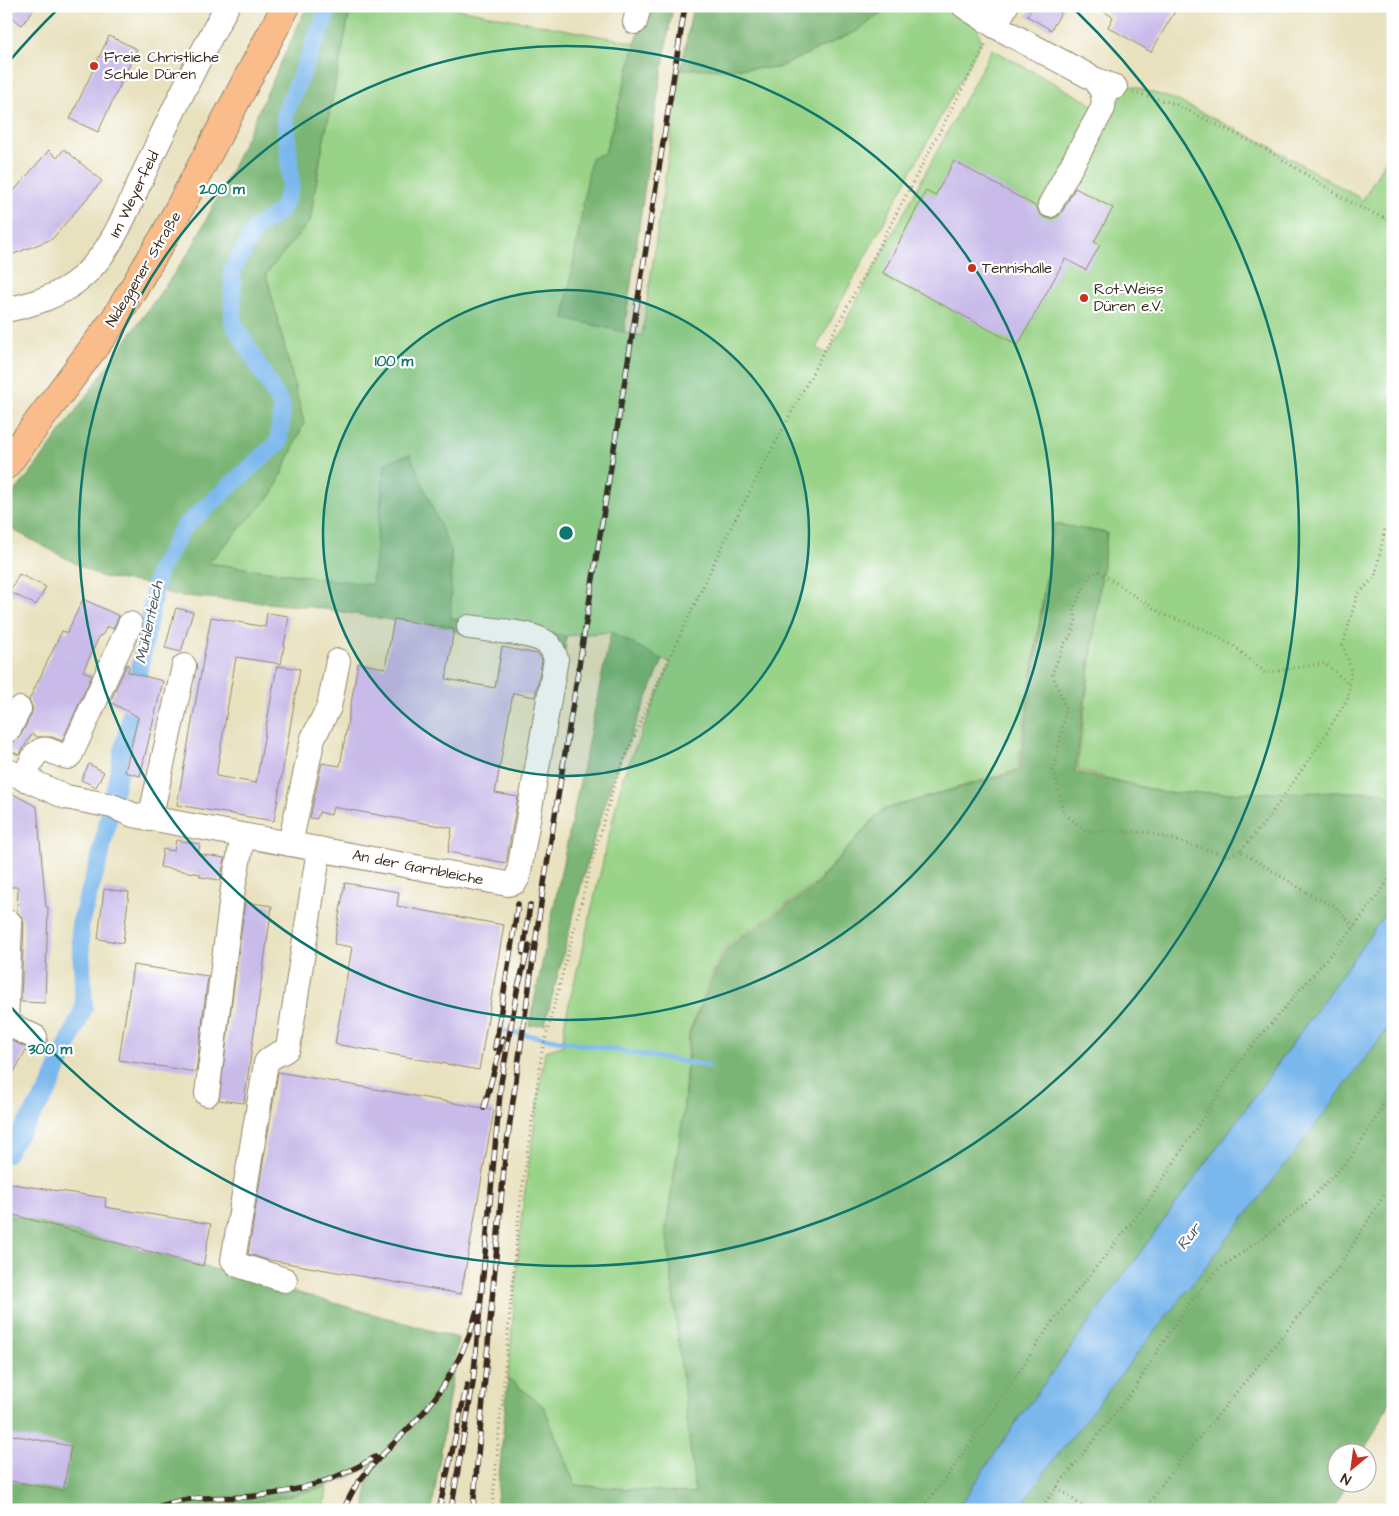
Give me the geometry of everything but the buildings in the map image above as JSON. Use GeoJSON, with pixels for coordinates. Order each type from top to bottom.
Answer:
{"type":"FeatureCollection","features":[{"type":"Feature","properties":{"kind":"main road","name":"Nideggener Straße"},"geometry":{"type":"LineString","coordinates":[[6,465],[114,319],[164,237],[286,6]]}},
{"type":"Feature","properties":{"kind":"street","name":"Im Weyerfeld"},"geometry":{"type":"LineString","coordinates":[[6,310],[36,303],[57,294],[82,278],[97,262],[113,240],[227,6]]}},
{"type":"Feature","properties":{"kind":"street"},"geometry":{"type":"LineString","coordinates":[[964,6],[1001,16],[1106,84],[1102,91],[1103,108],[1050,205]]}},
{"type":"Feature","properties":{"kind":"street"},"geometry":{"type":"LineString","coordinates":[[15,774],[41,750],[46,749],[64,757],[68,757],[71,754],[130,624]]}},
{"type":"Feature","properties":{"kind":"street","name":"An der Garnbleiche"},"geometry":{"type":"LineString","coordinates":[[15,774],[66,797],[112,806],[142,817],[508,884],[515,882],[518,877],[556,659],[550,645],[542,639],[470,627]]}},
{"type":"Feature","properties":{"kind":"street"},"geometry":{"type":"LineString","coordinates":[[290,844],[313,738],[329,708],[338,661]]}},
{"type":"Feature","properties":{"kind":"street"},"geometry":{"type":"LineString","coordinates":[[142,817],[184,666]]}},
{"type":"Feature","properties":{"kind":"street"},"geometry":{"type":"LineString","coordinates":[[6,731],[9,730],[19,709]]}},
{"type":"Feature","properties":{"kind":"street"},"geometry":{"type":"LineString","coordinates":[[207,1094],[233,888],[243,836]]}},
{"type":"Feature","properties":{"kind":"street"},"geometry":{"type":"LineString","coordinates":[[285,1280],[238,1265],[232,1260],[266,1062],[271,1056],[288,1048],[319,849]]}},
{"type":"Feature","properties":{"kind":"street"},"geometry":{"type":"LineString","coordinates":[[6,922],[10,923],[6,1023],[35,1037]]}},
{"type":"Feature","properties":{"kind":"path"},"geometry":{"type":"LineString","coordinates":[[492,1510],[519,1212],[542,1052],[592,861],[617,776],[667,663],[730,529],[1001,16]]}},
{"type":"Feature","properties":{"kind":"path"},"geometry":{"type":"LineString","coordinates":[[1106,84],[1184,108],[1264,148],[1351,203],[1393,222]]}},
{"type":"Feature","properties":{"kind":"path"},"geometry":{"type":"LineString","coordinates":[[1380,216],[1393,217]]}},
{"type":"Feature","properties":{"kind":"path"},"geometry":{"type":"LineString","coordinates":[[1350,685],[1325,663],[1265,673],[1234,646],[1206,630],[1162,614],[1098,571],[1090,575],[1074,606],[1076,620],[1071,636],[1064,644],[1052,674],[1066,709],[1054,771],[1063,812],[1085,830],[1147,832],[1228,856],[1240,851],[1266,821],[1318,747],[1348,698],[1350,685],[1352,669],[1343,646],[1357,595],[1375,577],[1385,529],[1393,519]]}},
{"type":"Feature","properties":{"kind":"path"},"geometry":{"type":"LineString","coordinates":[[1240,851],[1316,898],[1334,905],[1354,927]]}},
{"type":"Feature","properties":{"kind":"path"},"geometry":{"type":"LineString","coordinates":[[920,1510],[944,1481],[1050,1326],[1148,1202],[1244,1055],[1354,927],[1393,875]]}},
{"type":"Feature","properties":{"kind":"path"},"geometry":{"type":"LineString","coordinates":[[1038,1510],[1135,1388],[1187,1306],[1216,1271],[1267,1235],[1308,1202],[1352,1156],[1393,1084]]}},
{"type":"Feature","properties":{"kind":"path"},"geometry":{"type":"LineString","coordinates":[[1144,1510],[1168,1476],[1338,1268],[1393,1181]]}},
{"type":"Feature","properties":{"kind":"path"},"geometry":{"type":"LineString","coordinates":[[1057,1487],[1087,1510]]}},
{"type":"Feature","properties":{"kind":"green space"},"geometry":{"type":"Polygon","coordinates":[[[307,6],[351,6],[321,154],[310,221],[266,274],[304,423],[273,493],[208,563],[372,585],[385,463],[410,454],[451,551],[451,618],[566,636],[565,650],[313,607],[172,595],[143,583],[101,577],[6,526],[6,503],[42,458],[190,251],[228,177],[307,6]]]}},
{"type":"Feature","properties":{"kind":"green space"},"geometry":{"type":"Polygon","coordinates":[[[351,6],[442,6],[636,43],[605,153],[564,318],[642,336],[681,69],[777,68],[857,31],[891,6],[947,6],[977,25],[981,42],[816,348],[828,354],[992,49],[1108,113],[1116,81],[1176,100],[1266,144],[1363,200],[1393,147],[1393,799],[1381,792],[1165,793],[1077,770],[1107,533],[1054,524],[1017,770],[882,810],[812,887],[724,947],[689,1032],[683,1117],[666,1228],[695,1494],[575,1485],[544,1407],[508,1378],[522,1212],[545,1051],[563,1046],[565,1021],[623,777],[671,662],[663,660],[611,632],[566,636],[450,618],[451,551],[385,463],[372,585],[207,563],[273,493],[304,423],[266,274],[310,221],[321,154],[351,6]]]}},
{"type":"Feature","properties":{"kind":"green space"},"geometry":{"type":"Polygon","coordinates":[[[646,6],[673,6],[658,94],[624,332],[564,318],[591,158],[605,153],[646,6]]]}},
{"type":"Feature","properties":{"kind":"green space"},"geometry":{"type":"Polygon","coordinates":[[[693,6],[891,6],[857,31],[777,68],[681,69],[693,6]]]}},
{"type":"Feature","properties":{"kind":"green space"},"geometry":{"type":"Polygon","coordinates":[[[1054,524],[1107,533],[1075,772],[1165,793],[1381,792],[1393,799],[1393,903],[1239,1118],[1019,1418],[957,1510],[496,1510],[508,1378],[544,1407],[575,1485],[695,1494],[666,1228],[683,1117],[690,1032],[726,948],[812,889],[882,810],[1019,771],[1054,524]]]}},
{"type":"Feature","properties":{"kind":"green space"},"geometry":{"type":"Polygon","coordinates":[[[611,632],[663,660],[614,776],[589,855],[545,1024],[529,1026],[611,632]]]}},
{"type":"Feature","properties":{"kind":"green space"},"geometry":{"type":"Polygon","coordinates":[[[1393,1022],[1393,1397],[1368,1444],[1326,1444],[1326,1494],[1342,1494],[1333,1510],[1018,1510],[1050,1465],[1393,1022]]]}},
{"type":"Feature","properties":{"kind":"green space"},"geometry":{"type":"Polygon","coordinates":[[[6,1213],[458,1338],[432,1510],[366,1510],[367,1468],[338,1482],[309,1491],[218,1507],[112,1511],[6,1510],[6,1213]]]}},
{"type":"Feature","properties":{"kind":"green space"},"geometry":{"type":"Polygon","coordinates":[[[327,1487],[324,1510],[179,1510],[255,1503],[327,1487]]]}},
{"type":"Feature","properties":{"kind":"water","name":"Rur"},"geometry":{"type":"Polygon","coordinates":[[[1393,903],[1393,1021],[1293,1155],[1050,1465],[1018,1510],[957,1510],[1019,1418],[1239,1118],[1393,903]]]}},
{"type":"Feature","properties":{"kind":"waterway","name":"Mühlenteich"},"geometry":{"type":"LineString","coordinates":[[6,1154],[48,1091],[84,1007],[80,924],[100,857],[129,723],[158,573],[183,528],[279,442],[282,406],[233,322],[232,270],[256,228],[282,210],[291,185],[285,113],[330,6]]}},
{"type":"Feature","properties":{"kind":"waterway"},"geometry":{"type":"LineString","coordinates":[[504,1031],[708,1066]]}},
{"type":"Feature","properties":{"kind":"railway"},"geometry":{"type":"LineString","coordinates":[[473,1510],[505,1157],[542,896],[685,6]]}},
{"type":"Feature","properties":{"kind":"railway"},"geometry":{"type":"LineString","coordinates":[[495,1048],[518,904]]}},
{"type":"Feature","properties":{"kind":"railway"},"geometry":{"type":"LineString","coordinates":[[523,953],[530,905]]}},
{"type":"Feature","properties":{"kind":"railway"},"geometry":{"type":"LineString","coordinates":[[451,1510],[473,1383],[501,1083],[517,991],[529,946]]}},
{"type":"Feature","properties":{"kind":"railway"},"geometry":{"type":"LineString","coordinates":[[484,1108],[503,1038]]}},
{"type":"Feature","properties":{"kind":"railway"},"geometry":{"type":"LineString","coordinates":[[343,1510],[354,1489],[366,1473],[428,1407],[443,1386],[463,1350],[476,1313]]}},
{"type":"Feature","properties":{"kind":"railway"},"geometry":{"type":"LineString","coordinates":[[439,1510],[467,1385]]}},
{"type":"Feature","properties":{"kind":"railway"},"geometry":{"type":"LineString","coordinates":[[149,1510],[183,1500],[256,1496],[302,1488],[333,1478],[375,1457]]}},
{"type":"Feature","properties":{"kind":"place","name":"Freie Christliche Schule Düren"},"geometry":{"type":"Point","coordinates":[94,66]}},
{"type":"Feature","properties":{"kind":"place","name":"Tennishalle"},"geometry":{"type":"Point","coordinates":[972,268]}},
{"type":"Feature","properties":{"kind":"place","name":"Rot-Weiss Düren e.V."},"geometry":{"type":"Point","coordinates":[1084,298]}}]}
